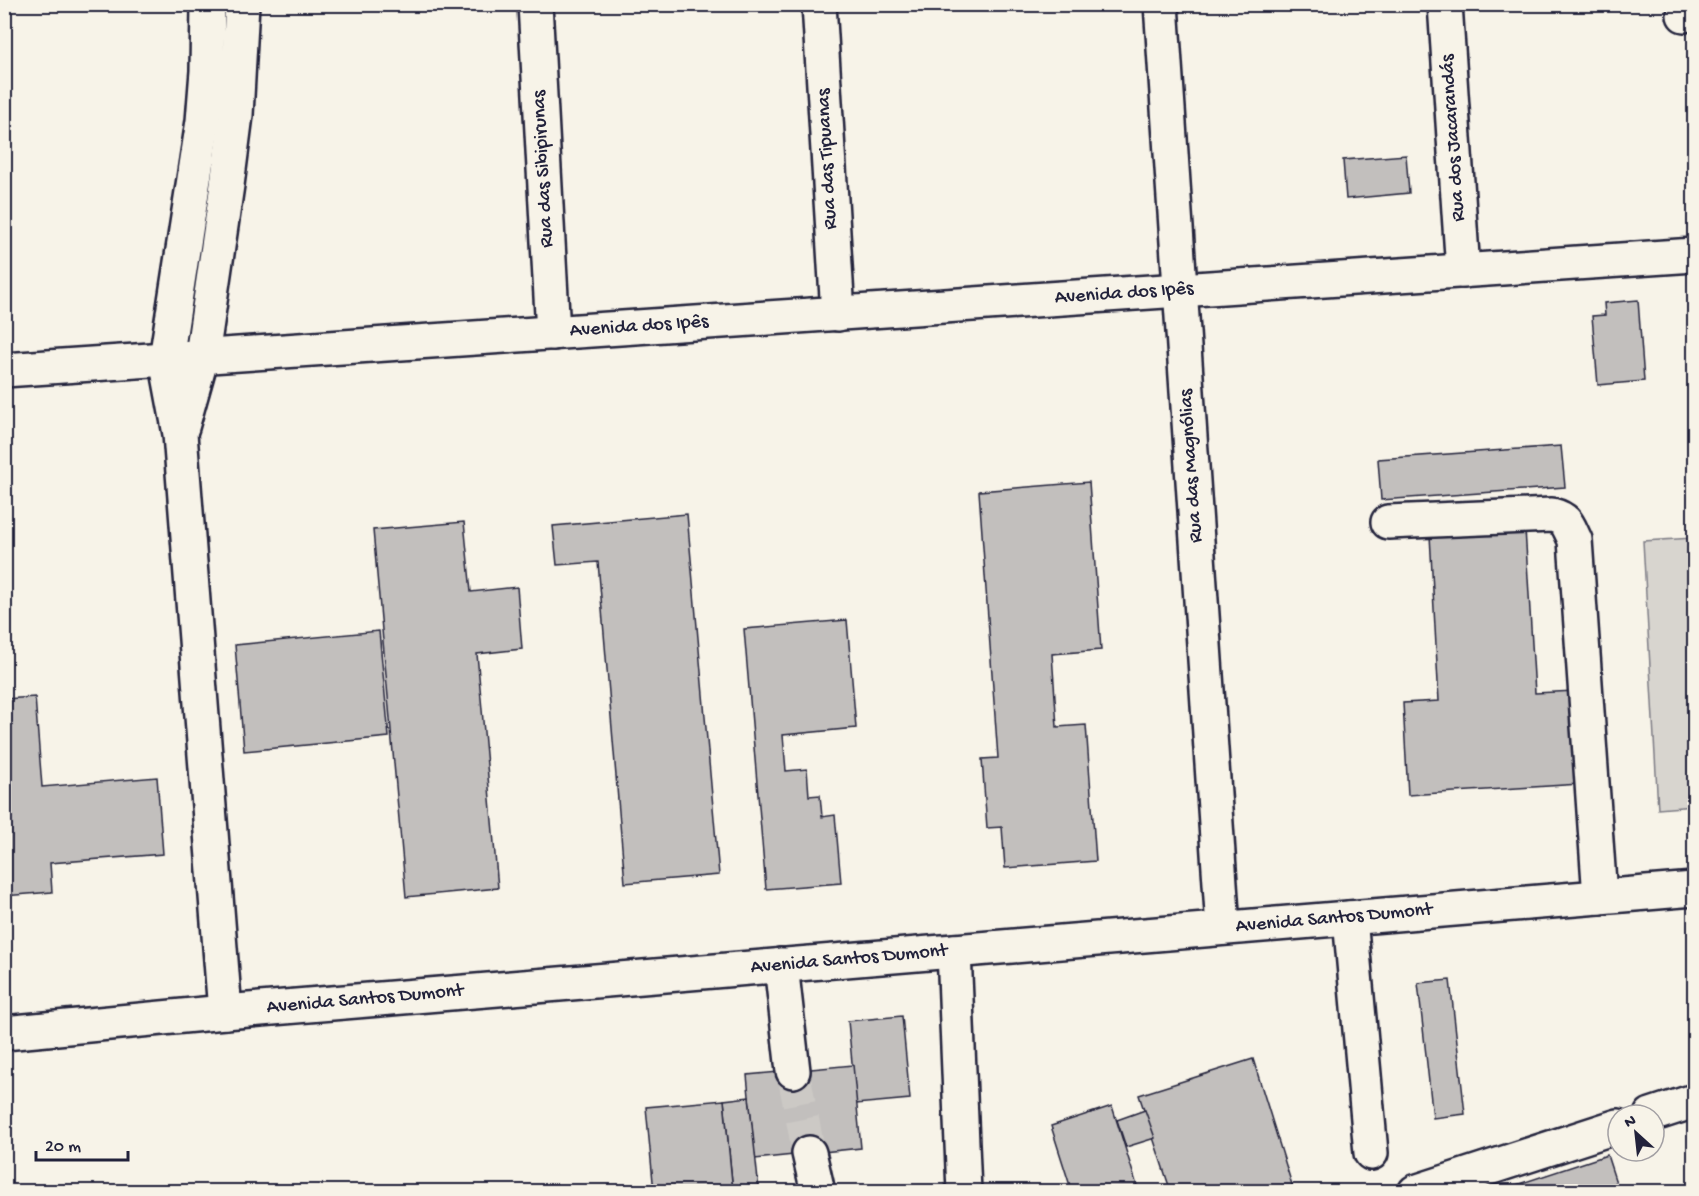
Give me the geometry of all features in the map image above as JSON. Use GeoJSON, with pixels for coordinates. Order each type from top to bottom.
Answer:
{"type":"FeatureCollection","features":[{"type":"Feature","properties":{"kind":"street"},"geometry":{"type":"LineString","coordinates":[[208,4],[207,71],[203,121],[166,359],[180,434],[225,1012]]}},
{"type":"Feature","properties":{"kind":"street"},"geometry":{"type":"LineString","coordinates":[[180,434],[202,356],[236,115],[242,4]]}},
{"type":"Feature","properties":{"kind":"street","name":"Rua das Sibipirunas"},"geometry":{"type":"LineString","coordinates":[[535,4],[553,333]]}},
{"type":"Feature","properties":{"kind":"street","name":"Rua das Tipuanas"},"geometry":{"type":"LineString","coordinates":[[819,4],[838,314]]}},
{"type":"Feature","properties":{"kind":"street","name":"Rua das Magnólias"},"geometry":{"type":"LineString","coordinates":[[1161,4],[1223,928]]}},
{"type":"Feature","properties":{"kind":"street","name":"Rua dos Jacarandás"},"geometry":{"type":"LineString","coordinates":[[1445,4],[1462,271]]}},
{"type":"Feature","properties":{"kind":"street","name":"Avenida dos Ipês"},"geometry":{"type":"LineString","coordinates":[[4,370],[1695,255]]}},
{"type":"Feature","properties":{"kind":"street"},"geometry":{"type":"LineString","coordinates":[[1388,522],[1552,515],[1563,518],[1568,525],[1575,540],[1600,897]]}},
{"type":"Feature","properties":{"kind":"street","name":"Avenida Santos Dumont"},"geometry":{"type":"LineString","coordinates":[[4,1033],[225,1012],[1695,889]]}},
{"type":"Feature","properties":{"kind":"street"},"geometry":{"type":"LineString","coordinates":[[1350,918],[1371,1153]]}},
{"type":"Feature","properties":{"kind":"street"},"geometry":{"type":"LineString","coordinates":[[954,951],[964,1191]]}},
{"type":"Feature","properties":{"kind":"street"},"geometry":{"type":"LineString","coordinates":[[781,965],[793,1071]]}},
{"type":"Feature","properties":{"kind":"street"},"geometry":{"type":"LineString","coordinates":[[1666,1110],[1695,1101]]}},
{"type":"Feature","properties":{"kind":"street"},"geometry":{"type":"LineString","coordinates":[[1415,1191],[1606,1130]]}},
{"type":"Feature","properties":{"kind":"street"},"geometry":{"type":"LineString","coordinates":[[809,1154],[818,1191]]}},
{"type":"Feature","properties":{"kind":"shaded area"},"geometry":{"type":"Polygon","coordinates":[[[1694,538],[1694,806],[1658,809],[1643,541],[1694,538]]]}},
{"type":"Feature","properties":{"kind":"building"},"geometry":{"type":"Polygon","coordinates":[[[1406,155],[1409,193],[1346,199],[1343,160],[1406,155]]]}},
{"type":"Feature","properties":{"kind":"building"},"geometry":{"type":"Polygon","coordinates":[[[1638,300],[1644,381],[1598,385],[1592,316],[1605,315],[1604,303],[1638,300]]]}},
{"type":"Feature","properties":{"kind":"building"},"geometry":{"type":"Polygon","coordinates":[[[1561,446],[1565,487],[1381,500],[1378,459],[1561,446]]]}},
{"type":"Feature","properties":{"kind":"building"},"geometry":{"type":"Polygon","coordinates":[[[1089,482],[1101,650],[1052,654],[1057,727],[1086,725],[1096,861],[1005,868],[1002,827],[987,828],[982,759],[998,758],[979,491],[1089,482]]]}},
{"type":"Feature","properties":{"kind":"building"},"geometry":{"type":"Polygon","coordinates":[[[687,514],[719,875],[625,883],[598,562],[557,565],[553,526],[687,514]]]}},
{"type":"Feature","properties":{"kind":"building"},"geometry":{"type":"Polygon","coordinates":[[[464,522],[471,592],[517,587],[522,649],[477,654],[498,888],[406,897],[373,530],[464,522]]]}},
{"type":"Feature","properties":{"kind":"building"},"geometry":{"type":"Polygon","coordinates":[[[1525,529],[1535,693],[1575,691],[1580,784],[1408,795],[1403,703],[1439,701],[1430,535],[1525,529]]]}},
{"type":"Feature","properties":{"kind":"building"},"geometry":{"type":"Polygon","coordinates":[[[847,620],[856,728],[783,735],[786,771],[807,769],[809,796],[820,795],[822,817],[835,815],[841,883],[766,889],[744,629],[847,620]]]}},
{"type":"Feature","properties":{"kind":"building"},"geometry":{"type":"Polygon","coordinates":[[[379,631],[389,737],[244,751],[235,645],[379,631]]]}},
{"type":"Feature","properties":{"kind":"building"},"geometry":{"type":"Polygon","coordinates":[[[35,697],[42,787],[157,777],[163,854],[50,863],[52,892],[4,896],[4,699],[35,697]]]}},
{"type":"Feature","properties":{"kind":"building"},"geometry":{"type":"Polygon","coordinates":[[[1450,980],[1465,1114],[1433,1118],[1418,983],[1450,980]]]}},
{"type":"Feature","properties":{"kind":"building"},"geometry":{"type":"Polygon","coordinates":[[[902,1016],[910,1099],[856,1104],[848,1021],[902,1016]]]}},
{"type":"Feature","properties":{"kind":"building"},"geometry":{"type":"Polygon","coordinates":[[[1253,1059],[1293,1188],[1282,1192],[1171,1192],[1139,1095],[1253,1059]]]}},
{"type":"Feature","properties":{"kind":"building"},"geometry":{"type":"Polygon","coordinates":[[[853,1065],[861,1148],[755,1159],[747,1075],[853,1065]]]}},
{"type":"Feature","properties":{"kind":"building"},"geometry":{"type":"Polygon","coordinates":[[[749,1097],[759,1190],[733,1192],[724,1100],[749,1097]]]}},
{"type":"Feature","properties":{"kind":"building"},"geometry":{"type":"Polygon","coordinates":[[[724,1100],[733,1192],[654,1192],[646,1107],[724,1100]]]}},
{"type":"Feature","properties":{"kind":"building"},"geometry":{"type":"Polygon","coordinates":[[[1112,1106],[1139,1192],[1072,1192],[1051,1126],[1112,1106]]]}},
{"type":"Feature","properties":{"kind":"building"},"geometry":{"type":"Polygon","coordinates":[[[1145,1110],[1155,1138],[1126,1147],[1117,1120],[1145,1110]]]}},
{"type":"Feature","properties":{"kind":"building"},"geometry":{"type":"Polygon","coordinates":[[[1606,1155],[1606,1163],[1610,1163],[1619,1192],[1515,1192],[1513,1186],[1606,1155]]]}},
{"type":"Feature","properties":{"kind":"tunnel"},"geometry":{"type":"LineString","coordinates":[[793,1071],[809,1153]]}}]}
